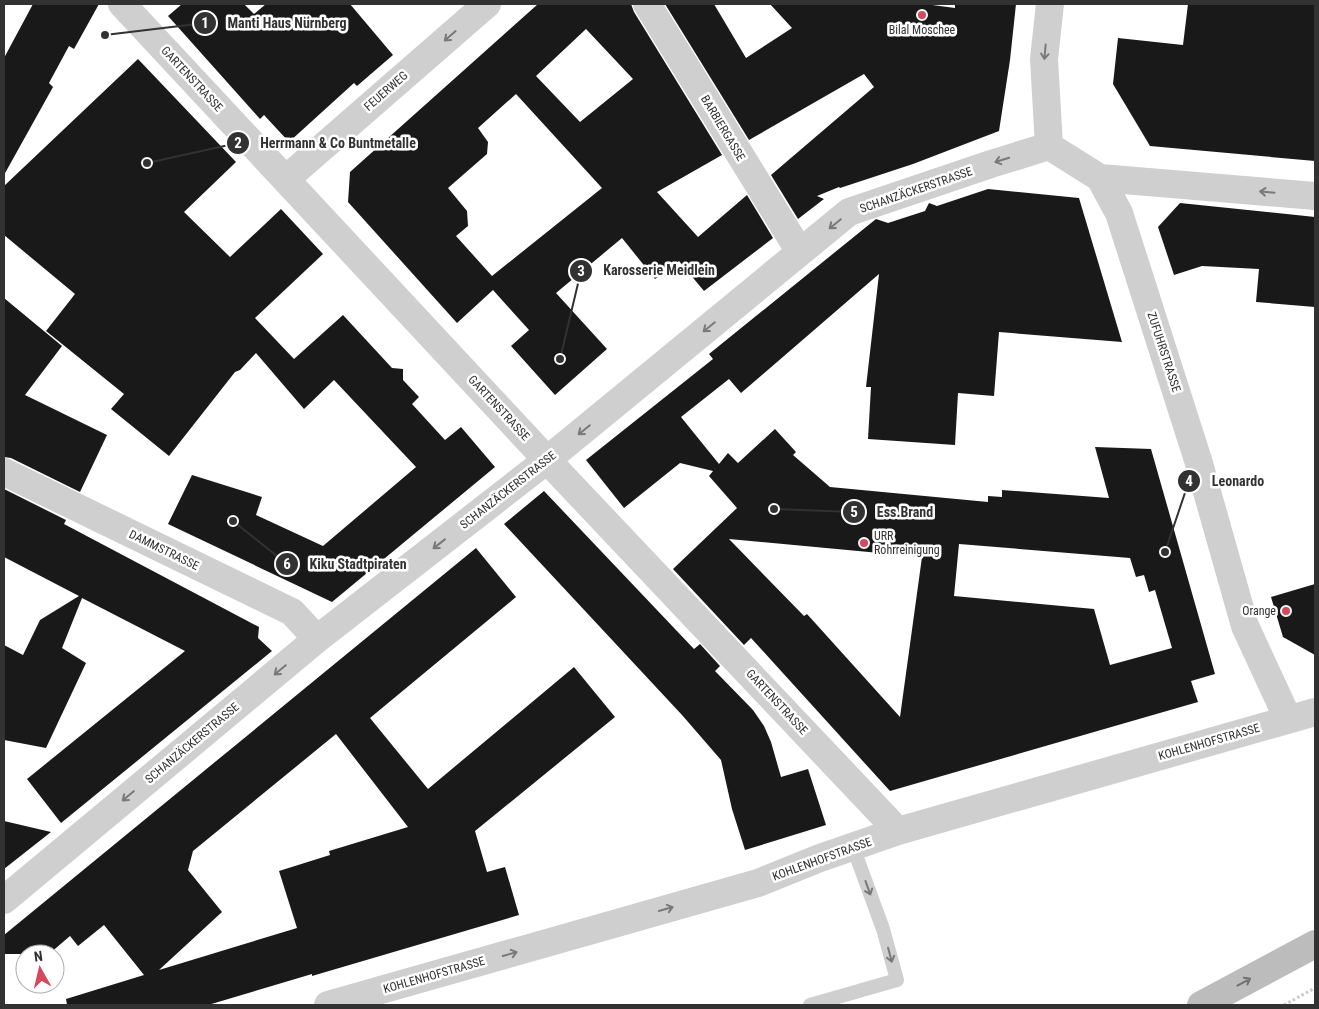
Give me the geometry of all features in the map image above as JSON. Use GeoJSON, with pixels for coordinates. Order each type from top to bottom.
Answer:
{"type":"FeatureCollection","features":[{"type":"Feature","properties":{"kind":"main road"},"geometry":{"type":"LineString","coordinates":[[1201,1005],[1315,944]]}},
{"type":"Feature","properties":{"kind":"street","name":"GARTENSTRASSE"},"geometry":{"type":"LineString","coordinates":[[122,4],[547,460],[898,832]]}},
{"type":"Feature","properties":{"kind":"street","name":"FEUERWEG"},"geometry":{"type":"LineString","coordinates":[[286,179],[487,4]]}},
{"type":"Feature","properties":{"kind":"street","name":"BARBIERGASSE"},"geometry":{"type":"LineString","coordinates":[[647,4],[800,252]]}},
{"type":"Feature","properties":{"kind":"street"},"geometry":{"type":"LineString","coordinates":[[1049,146],[1044,59],[1050,4]]}},
{"type":"Feature","properties":{"kind":"street","name":"SCHANZÄCKERSTRASSE"},"geometry":{"type":"LineString","coordinates":[[4,900],[317,639],[547,460],[849,212],[1049,146]]}},
{"type":"Feature","properties":{"kind":"street","name":"ZUFUHRSTRASSE"},"geometry":{"type":"LineString","coordinates":[[1049,146],[1100,178],[1119,212],[1198,460],[1245,626],[1288,719]]}},
{"type":"Feature","properties":{"kind":"street"},"geometry":{"type":"LineString","coordinates":[[1100,178],[1315,196]]}},
{"type":"Feature","properties":{"kind":"street","name":"DAMMSTRASSE"},"geometry":{"type":"LineString","coordinates":[[4,472],[292,612],[317,639]]}},
{"type":"Feature","properties":{"kind":"street","name":"KOHLENHOFSTRASSE"},"geometry":{"type":"LineString","coordinates":[[328,1005],[758,883],[820,858],[898,832],[1315,712]]}},
{"type":"Feature","properties":{"kind":"lane"},"geometry":{"type":"LineString","coordinates":[[810,1005],[897,980],[882,929],[853,847]]}},
{"type":"Feature","properties":{"kind":"path"},"geometry":{"type":"LineString","coordinates":[[1284,1005],[1315,988]]}},
{"type":"Feature","properties":{"kind":"building"},"geometry":{"type":"Polygon","coordinates":[[[33,4],[99,4],[74,49],[69,46],[49,83],[53,87],[4,175],[4,58],[33,4]]]}},
{"type":"Feature","properties":{"kind":"building"},"geometry":{"type":"Polygon","coordinates":[[[182,4],[244,4],[254,14],[266,4],[350,4],[393,55],[357,86],[354,83],[289,142],[264,115],[260,119],[168,16],[182,4]]]}},
{"type":"Feature","properties":{"kind":"building"},"geometry":{"type":"Polygon","coordinates":[[[538,4],[631,4],[634,12],[722,155],[657,192],[698,237],[747,195],[773,238],[704,291],[679,261],[655,279],[622,238],[556,293],[607,349],[555,395],[511,346],[529,330],[493,290],[457,323],[348,202],[350,172],[538,4]],[[586,29],[536,76],[580,122],[633,79],[586,29]],[[516,94],[478,128],[488,142],[487,154],[448,188],[467,211],[468,226],[456,236],[492,276],[602,188],[516,94]]]}},
{"type":"Feature","properties":{"kind":"building"},"geometry":{"type":"Polygon","coordinates":[[[665,4],[714,4],[746,58],[792,28],[770,4],[925,4],[955,8],[955,4],[1016,4],[999,131],[913,164],[839,187],[817,196],[824,199],[798,219],[771,175],[874,87],[864,74],[749,140],[665,4]]]}},
{"type":"Feature","properties":{"kind":"building"},"geometry":{"type":"Polygon","coordinates":[[[1188,4],[1315,4],[1315,161],[1150,146],[1113,84],[1118,38],[1183,45],[1188,4]]]}},
{"type":"Feature","properties":{"kind":"building"},"geometry":{"type":"Polygon","coordinates":[[[138,59],[236,162],[184,212],[230,257],[281,209],[323,254],[255,318],[294,359],[343,315],[392,368],[403,369],[403,380],[419,397],[412,404],[445,440],[461,427],[495,467],[332,602],[168,524],[192,475],[262,497],[256,515],[323,546],[416,467],[334,380],[304,409],[256,353],[240,370],[235,372],[169,456],[111,409],[124,394],[46,331],[75,294],[4,235],[4,186],[138,59]]]}},
{"type":"Feature","properties":{"kind":"building"},"geometry":{"type":"Polygon","coordinates":[[[988,189],[1079,198],[1122,342],[999,332],[994,396],[958,393],[955,445],[868,439],[871,387],[866,387],[879,274],[741,393],[729,379],[681,417],[719,464],[728,453],[738,463],[775,429],[796,452],[793,455],[830,487],[988,502],[988,496],[1002,497],[1002,490],[1109,498],[1095,447],[1151,449],[1215,674],[1191,681],[1198,702],[890,791],[751,638],[744,645],[673,569],[737,508],[709,476],[713,471],[680,463],[624,508],[586,460],[713,359],[709,354],[876,219],[888,223],[925,211],[929,203],[937,206],[988,189]],[[729,539],[804,616],[807,614],[900,717],[922,557],[729,539]],[[959,544],[954,596],[1094,609],[1110,665],[1172,648],[1155,590],[1149,592],[1144,575],[1136,577],[1130,558],[959,544]]]}},
{"type":"Feature","properties":{"kind":"building"},"geometry":{"type":"Polygon","coordinates":[[[1180,203],[1315,217],[1315,307],[1256,302],[1259,269],[1202,266],[1174,275],[1158,227],[1180,203]]]}},
{"type":"Feature","properties":{"kind":"building"},"geometry":{"type":"Polygon","coordinates":[[[4,298],[62,346],[25,395],[107,435],[80,492],[11,458],[4,457],[4,298]]]}},
{"type":"Feature","properties":{"kind":"building"},"geometry":{"type":"Polygon","coordinates":[[[4,489],[66,520],[64,524],[259,627],[258,638],[272,651],[61,823],[27,779],[185,651],[82,598],[62,648],[86,663],[46,748],[4,740],[4,645],[23,655],[40,620],[79,596],[4,557],[4,489]]]}},
{"type":"Feature","properties":{"kind":"building"},"geometry":{"type":"Polygon","coordinates":[[[544,491],[694,649],[700,644],[720,666],[715,671],[753,710],[764,726],[771,742],[781,777],[808,769],[826,825],[745,850],[732,809],[721,760],[682,715],[504,524],[544,491]]]}},
{"type":"Feature","properties":{"kind":"building"},"geometry":{"type":"Polygon","coordinates":[[[476,548],[516,597],[370,718],[428,789],[574,667],[615,717],[475,831],[487,872],[505,867],[519,915],[208,1005],[67,1005],[66,999],[144,975],[104,925],[78,946],[70,936],[61,944],[15,944],[15,954],[4,954],[4,935],[476,548]],[[336,734],[193,851],[188,870],[222,912],[159,970],[297,928],[279,871],[330,855],[329,851],[408,827],[336,734]]]}},
{"type":"Feature","properties":{"kind":"building"},"geometry":{"type":"Polygon","coordinates":[[[1315,584],[1315,655],[1283,637],[1271,597],[1315,584]]]}},
{"type":"Feature","properties":{"kind":"building"},"geometry":{"type":"Polygon","coordinates":[[[4,821],[51,832],[4,869],[4,821]]]}},
{"type":"Feature","properties":{"kind":"place","name":"Bilal Moschee"},"geometry":{"type":"Point","coordinates":[922,15]}},
{"type":"Feature","properties":{"kind":"place","name":"Manti Haus Nürnberg"},"geometry":{"type":"Point","coordinates":[105,35]}},
{"type":"Feature","properties":{"kind":"place","name":"Herrmann & Co Buntmetalle"},"geometry":{"type":"Point","coordinates":[147,163]}},
{"type":"Feature","properties":{"kind":"place","name":"Karosserie Meidlein"},"geometry":{"type":"Point","coordinates":[560,359]}},
{"type":"Feature","properties":{"kind":"place","name":"Ess.Brand"},"geometry":{"type":"Point","coordinates":[774,509]}},
{"type":"Feature","properties":{"kind":"place","name":"Kiku Stadtpiraten"},"geometry":{"type":"Point","coordinates":[233,521]}},
{"type":"Feature","properties":{"kind":"place","name":"URR Rohrreinigung"},"geometry":{"type":"Point","coordinates":[864,543]}},
{"type":"Feature","properties":{"kind":"place","name":"Leonardo"},"geometry":{"type":"Point","coordinates":[1165,552]}},
{"type":"Feature","properties":{"kind":"place","name":"Orange"},"geometry":{"type":"Point","coordinates":[1286,611]}}]}
